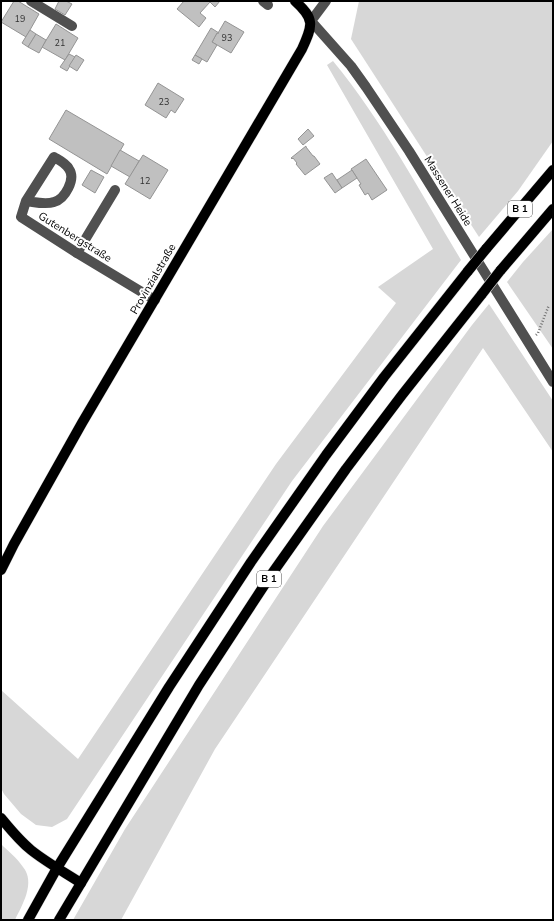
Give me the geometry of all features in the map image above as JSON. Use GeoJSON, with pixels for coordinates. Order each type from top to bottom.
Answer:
{"type":"FeatureCollection","features":[{"type":"Feature","properties":{"kind":"main road"},"geometry":{"type":"LineString","coordinates":[[295,1],[304,9],[311,20]]}},
{"type":"Feature","properties":{"kind":"main road","name":"Provinzialstraße"},"geometry":{"type":"LineString","coordinates":[[1,570],[82,423],[302,49],[310,32],[311,20]]}},
{"type":"Feature","properties":{"kind":"main road","name":"B 1"},"geometry":{"type":"LineString","coordinates":[[57,868],[169,687],[251,562],[326,455],[384,377],[468,271],[553,170]]}},
{"type":"Feature","properties":{"kind":"main road","name":"B 1"},"geometry":{"type":"LineString","coordinates":[[81,882],[199,685],[271,575],[351,463],[402,395],[500,271],[553,209]]}},
{"type":"Feature","properties":{"kind":"main road"},"geometry":{"type":"LineString","coordinates":[[1,818],[31,850],[81,882],[59,920]]}},
{"type":"Feature","properties":{"kind":"main road"},"geometry":{"type":"LineString","coordinates":[[28,920],[57,868]]}},
{"type":"Feature","properties":{"kind":"street"},"geometry":{"type":"LineString","coordinates":[[31,1],[72,26]]}},
{"type":"Feature","properties":{"kind":"street","name":"Provinzialstraße"},"geometry":{"type":"LineString","coordinates":[[311,20],[326,1]]}},
{"type":"Feature","properties":{"kind":"street","name":"Massener Heide"},"geometry":{"type":"LineString","coordinates":[[311,20],[350,66],[387,118],[553,382]]}},
{"type":"Feature","properties":{"kind":"street","name":"Gutenbergstraße"},"geometry":{"type":"LineString","coordinates":[[26,201],[46,204],[56,202],[63,196],[69,187],[71,177],[70,169],[64,163],[54,157],[26,201],[22,217],[77,253],[155,300]]}},
{"type":"Feature","properties":{"kind":"street"},"geometry":{"type":"LineString","coordinates":[[77,253],[116,190]]}},
{"type":"Feature","properties":{"kind":"path"},"geometry":{"type":"LineString","coordinates":[[538,333],[549,304]]}},
{"type":"Feature","properties":{"kind":"shaded area"},"geometry":{"type":"Polygon","coordinates":[[[359,1],[553,1],[553,141],[518,191],[479,237],[351,39],[359,1]]]}},
{"type":"Feature","properties":{"kind":"shaded area"},"geometry":{"type":"Polygon","coordinates":[[[333,61],[385,133],[461,260],[292,481],[67,819],[52,827],[36,825],[21,814],[4,794],[1,788],[1,690],[78,759],[276,464],[396,303],[378,287],[433,249],[327,65],[333,61]]]}},
{"type":"Feature","properties":{"kind":"shaded area"},"geometry":{"type":"Polygon","coordinates":[[[553,229],[553,349],[507,282],[553,229]]]}},
{"type":"Feature","properties":{"kind":"shaded area"},"geometry":{"type":"Polygon","coordinates":[[[489,304],[553,401],[553,452],[483,348],[215,749],[121,920],[73,920],[125,829],[323,526],[489,304]]]}},
{"type":"Feature","properties":{"kind":"shaded area"},"geometry":{"type":"Polygon","coordinates":[[[1,844],[21,864],[27,873],[28,887],[24,901],[15,920],[1,920],[1,844]]]}},
{"type":"Feature","properties":{"kind":"building"},"geometry":{"type":"Polygon","coordinates":[[[14,1],[18,1],[39,14],[26,37],[1,22],[14,1]]]}},
{"type":"Feature","properties":{"kind":"building"},"geometry":{"type":"Polygon","coordinates":[[[59,1],[66,1],[72,4],[65,15],[55,9],[59,1]]]}},
{"type":"Feature","properties":{"kind":"building"},"geometry":{"type":"Polygon","coordinates":[[[184,1],[220,1],[215,7],[210,2],[200,13],[206,18],[199,27],[177,9],[184,1]]]}},
{"type":"Feature","properties":{"kind":"building"},"geometry":{"type":"Polygon","coordinates":[[[225,21],[244,32],[231,53],[212,42],[225,21]]]}},
{"type":"Feature","properties":{"kind":"building"},"geometry":{"type":"Polygon","coordinates":[[[56,24],[78,38],[65,60],[42,47],[56,24]]]}},
{"type":"Feature","properties":{"kind":"building"},"geometry":{"type":"Polygon","coordinates":[[[211,28],[219,33],[217,33],[212,42],[217,45],[207,62],[195,55],[211,28]]]}},
{"type":"Feature","properties":{"kind":"building"},"geometry":{"type":"Polygon","coordinates":[[[30,30],[36,34],[28,47],[22,43],[30,30]]]}},
{"type":"Feature","properties":{"kind":"building"},"geometry":{"type":"Polygon","coordinates":[[[36,34],[46,40],[39,53],[28,47],[36,34]]]}},
{"type":"Feature","properties":{"kind":"building"},"geometry":{"type":"Polygon","coordinates":[[[69,54],[75,57],[67,71],[60,67],[69,54]]]}},
{"type":"Feature","properties":{"kind":"building"},"geometry":{"type":"Polygon","coordinates":[[[76,55],[84,60],[77,71],[69,66],[76,55]]]}},
{"type":"Feature","properties":{"kind":"building"},"geometry":{"type":"Polygon","coordinates":[[[195,55],[202,59],[199,64],[192,60],[195,55]]]}},
{"type":"Feature","properties":{"kind":"building"},"geometry":{"type":"Polygon","coordinates":[[[158,83],[184,99],[175,113],[171,110],[166,118],[145,105],[158,83]]]}},
{"type":"Feature","properties":{"kind":"building"},"geometry":{"type":"Polygon","coordinates":[[[66,110],[124,144],[107,174],[49,139],[66,110]]]}},
{"type":"Feature","properties":{"kind":"building"},"geometry":{"type":"Polygon","coordinates":[[[308,129],[314,136],[303,145],[298,139],[308,129]]]}},
{"type":"Feature","properties":{"kind":"building"},"geometry":{"type":"Polygon","coordinates":[[[306,146],[320,164],[305,175],[293,158],[291,158],[306,146]]]}},
{"type":"Feature","properties":{"kind":"building"},"geometry":{"type":"Polygon","coordinates":[[[120,150],[139,161],[130,177],[111,166],[120,150]]]}},
{"type":"Feature","properties":{"kind":"building"},"geometry":{"type":"Polygon","coordinates":[[[143,155],[168,170],[150,199],[125,184],[143,155]]]}},
{"type":"Feature","properties":{"kind":"building"},"geometry":{"type":"Polygon","coordinates":[[[366,159],[387,190],[372,200],[368,193],[365,195],[359,185],[361,184],[351,169],[366,159]]]}},
{"type":"Feature","properties":{"kind":"building"},"geometry":{"type":"Polygon","coordinates":[[[91,170],[104,177],[95,193],[82,185],[91,170]]]}},
{"type":"Feature","properties":{"kind":"building"},"geometry":{"type":"Polygon","coordinates":[[[352,170],[357,178],[342,188],[337,180],[352,170]]]}},
{"type":"Feature","properties":{"kind":"building"},"geometry":{"type":"Polygon","coordinates":[[[332,173],[342,188],[335,193],[324,178],[332,173]]]}}]}
